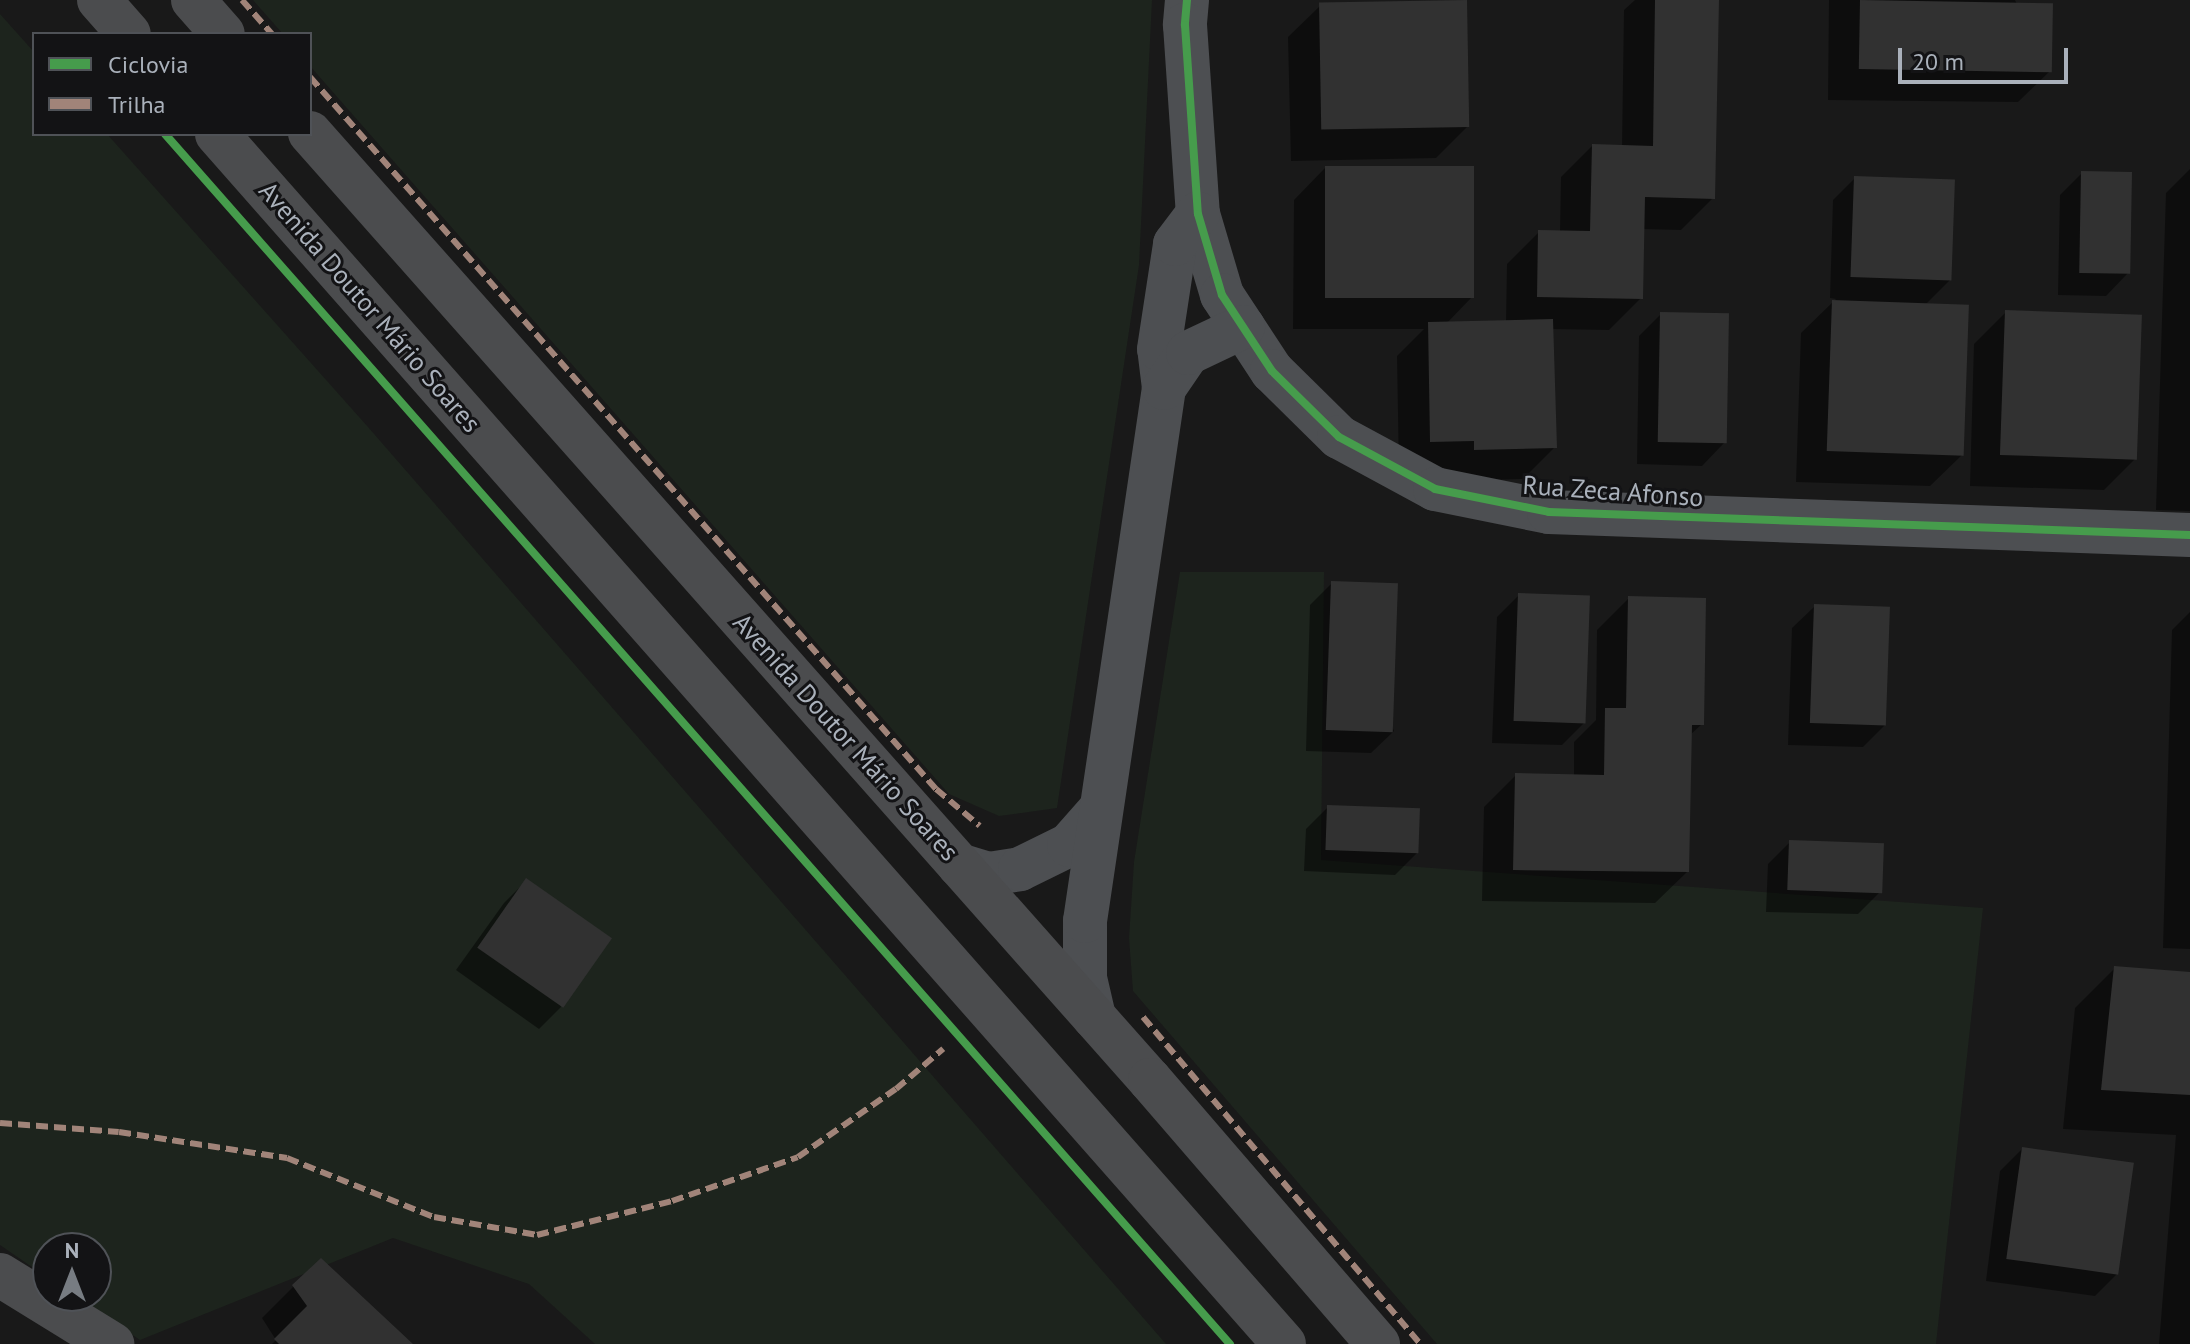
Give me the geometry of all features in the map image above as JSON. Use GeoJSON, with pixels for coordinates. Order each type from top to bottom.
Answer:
{"type":"FeatureCollection","features":[{"type":"Feature","properties":{"kind":"main road"},"geometry":{"type":"LineString","coordinates":[[99,0],[127,32]]}},
{"type":"Feature","properties":{"kind":"main road"},"geometry":{"type":"LineString","coordinates":[[193,0],[221,32]]}},
{"type":"Feature","properties":{"kind":"main road","name":"Avenida Doutor Mário Soares"},"geometry":{"type":"LineString","coordinates":[[312,135],[1094,1017],[1378,1344]]}},
{"type":"Feature","properties":{"kind":"main road","name":"Avenida Doutor Mário Soares"},"geometry":{"type":"LineString","coordinates":[[219,136],[1284,1344]]}},
{"type":"Feature","properties":{"kind":"main road"},"geometry":{"type":"LineString","coordinates":[[0,1275],[112,1344]]}},
{"type":"Feature","properties":{"kind":"street","name":"Rua Zeca Afonso"},"geometry":{"type":"LineString","coordinates":[[1187,0],[1185,25],[1198,214],[1222,295],[1272,371],[1339,437],[1435,489],[1549,512],[2190,535]]}},
{"type":"Feature","properties":{"kind":"street"},"geometry":{"type":"LineString","coordinates":[[1094,1017],[1085,979],[1085,921],[1099,811],[1164,388],[1159,349],[1175,244],[1198,214]]}},
{"type":"Feature","properties":{"kind":"street"},"geometry":{"type":"LineString","coordinates":[[1164,388],[1188,353],[1243,327]]}},
{"type":"Feature","properties":{"kind":"street"},"geometry":{"type":"LineString","coordinates":[[959,865],[989,874],[1020,869],[1069,845],[1099,811]]}},
{"type":"Feature","properties":{"kind":"shaded area"},"geometry":{"type":"Polygon","coordinates":[[[253,0],[1152,0],[1139,265],[1057,808],[999,816],[949,794],[312,68],[312,32],[281,32],[253,0]]]}},
{"type":"Feature","properties":{"kind":"shaded area"},"geometry":{"type":"Polygon","coordinates":[[[0,14],[32,50],[32,136],[109,136],[368,427],[1166,1344],[595,1344],[529,1284],[393,1238],[140,1340],[99,1312],[112,1312],[112,1232],[32,1232],[32,1267],[0,1245],[0,14]]]}},
{"type":"Feature","properties":{"kind":"shaded area"},"geometry":{"type":"Polygon","coordinates":[[[1180,572],[1324,572],[1321,860],[1983,908],[1936,1344],[1437,1344],[1133,991],[1129,938],[1134,862],[1180,572]]]}},
{"type":"Feature","properties":{"kind":"building"},"geometry":{"type":"Polygon","coordinates":[[[1467,0],[1469,127],[1321,130],[1319,3],[1467,0]]]}},
{"type":"Feature","properties":{"kind":"building"},"geometry":{"type":"Polygon","coordinates":[[[1655,0],[1719,0],[1715,199],[1645,197],[1643,299],[1537,297],[1538,230],[1590,231],[1592,144],[1653,146],[1655,0]]]}},
{"type":"Feature","properties":{"kind":"building"},"geometry":{"type":"Polygon","coordinates":[[[1860,0],[2053,3],[2052,72],[1859,69],[1860,0]]]}},
{"type":"Feature","properties":{"kind":"building"},"geometry":{"type":"Polygon","coordinates":[[[1325,166],[1474,166],[1474,298],[1325,298],[1325,166]]]}},
{"type":"Feature","properties":{"kind":"building"},"geometry":{"type":"Polygon","coordinates":[[[2081,171],[2132,172],[2130,274],[2079,273],[2081,171]]]}},
{"type":"Feature","properties":{"kind":"building"},"geometry":{"type":"Polygon","coordinates":[[[1854,176],[1955,180],[1951,280],[1850,277],[1854,176]]]}},
{"type":"Feature","properties":{"kind":"building"},"geometry":{"type":"Polygon","coordinates":[[[1832,300],[1969,305],[1964,456],[1827,451],[1832,300]]]}},
{"type":"Feature","properties":{"kind":"building"},"geometry":{"type":"Polygon","coordinates":[[[2005,310],[2142,315],[2137,460],[2000,455],[2005,310]]]}},
{"type":"Feature","properties":{"kind":"building"},"geometry":{"type":"Polygon","coordinates":[[[1660,312],[1729,313],[1727,443],[1658,442],[1660,312]]]}},
{"type":"Feature","properties":{"kind":"building"},"geometry":{"type":"Polygon","coordinates":[[[1553,319],[1557,448],[1474,450],[1474,441],[1430,442],[1428,322],[1553,319]]]}},
{"type":"Feature","properties":{"kind":"building"},"geometry":{"type":"Polygon","coordinates":[[[1331,581],[1398,583],[1393,732],[1326,730],[1331,581]]]}},
{"type":"Feature","properties":{"kind":"building"},"geometry":{"type":"Polygon","coordinates":[[[1518,593],[1590,596],[1585,723],[1514,721],[1518,593]]]}},
{"type":"Feature","properties":{"kind":"building"},"geometry":{"type":"Polygon","coordinates":[[[1628,596],[1706,598],[1704,725],[1692,725],[1689,872],[1513,870],[1515,773],[1604,775],[1605,708],[1626,708],[1628,596]]]}},
{"type":"Feature","properties":{"kind":"building"},"geometry":{"type":"Polygon","coordinates":[[[1814,604],[1890,607],[1886,726],[1810,723],[1814,604]]]}},
{"type":"Feature","properties":{"kind":"building"},"geometry":{"type":"Polygon","coordinates":[[[1327,805],[1420,808],[1418,853],[1325,850],[1327,805]]]}},
{"type":"Feature","properties":{"kind":"building"},"geometry":{"type":"Polygon","coordinates":[[[1789,840],[1884,843],[1882,893],[1787,890],[1789,840]]]}},
{"type":"Feature","properties":{"kind":"building"},"geometry":{"type":"Polygon","coordinates":[[[526,878],[612,938],[563,1008],[477,948],[526,878]]]}},
{"type":"Feature","properties":{"kind":"building"},"geometry":{"type":"Polygon","coordinates":[[[2114,966],[2190,972],[2190,1095],[2101,1090],[2114,966]]]}},
{"type":"Feature","properties":{"kind":"building"},"geometry":{"type":"Polygon","coordinates":[[[2022,1147],[2134,1163],[2118,1275],[2006,1259],[2022,1147]]]}},
{"type":"Feature","properties":{"kind":"building"},"geometry":{"type":"Polygon","coordinates":[[[321,1258],[413,1344],[279,1344],[274,1339],[307,1306],[292,1285],[321,1258]]]}},
{"type":"Feature","properties":{"kind":"marked path"},"geometry":{"type":"LineString","coordinates":[[242,0],[270,32]]}},
{"type":"Feature","properties":{"kind":"marked path"},"geometry":{"type":"LineString","coordinates":[[312,79],[936,789],[980,826]]}},
{"type":"Feature","properties":{"kind":"marked path"},"geometry":{"type":"LineString","coordinates":[[1143,1017],[1420,1344]]}},
{"type":"Feature","properties":{"kind":"marked path"},"geometry":{"type":"LineString","coordinates":[[0,1123],[119,1132],[287,1158],[434,1217],[537,1235],[672,1201],[798,1157],[896,1089],[943,1049]]}},
{"type":"Feature","properties":{"kind":"cycle path"},"geometry":{"type":"LineString","coordinates":[[1187,0],[1185,25],[1198,214],[1222,295],[1272,371],[1339,437],[1435,489],[1549,512],[2190,535]]}},
{"type":"Feature","properties":{"kind":"cycle path"},"geometry":{"type":"LineString","coordinates":[[167,136],[1230,1344]]}}]}
